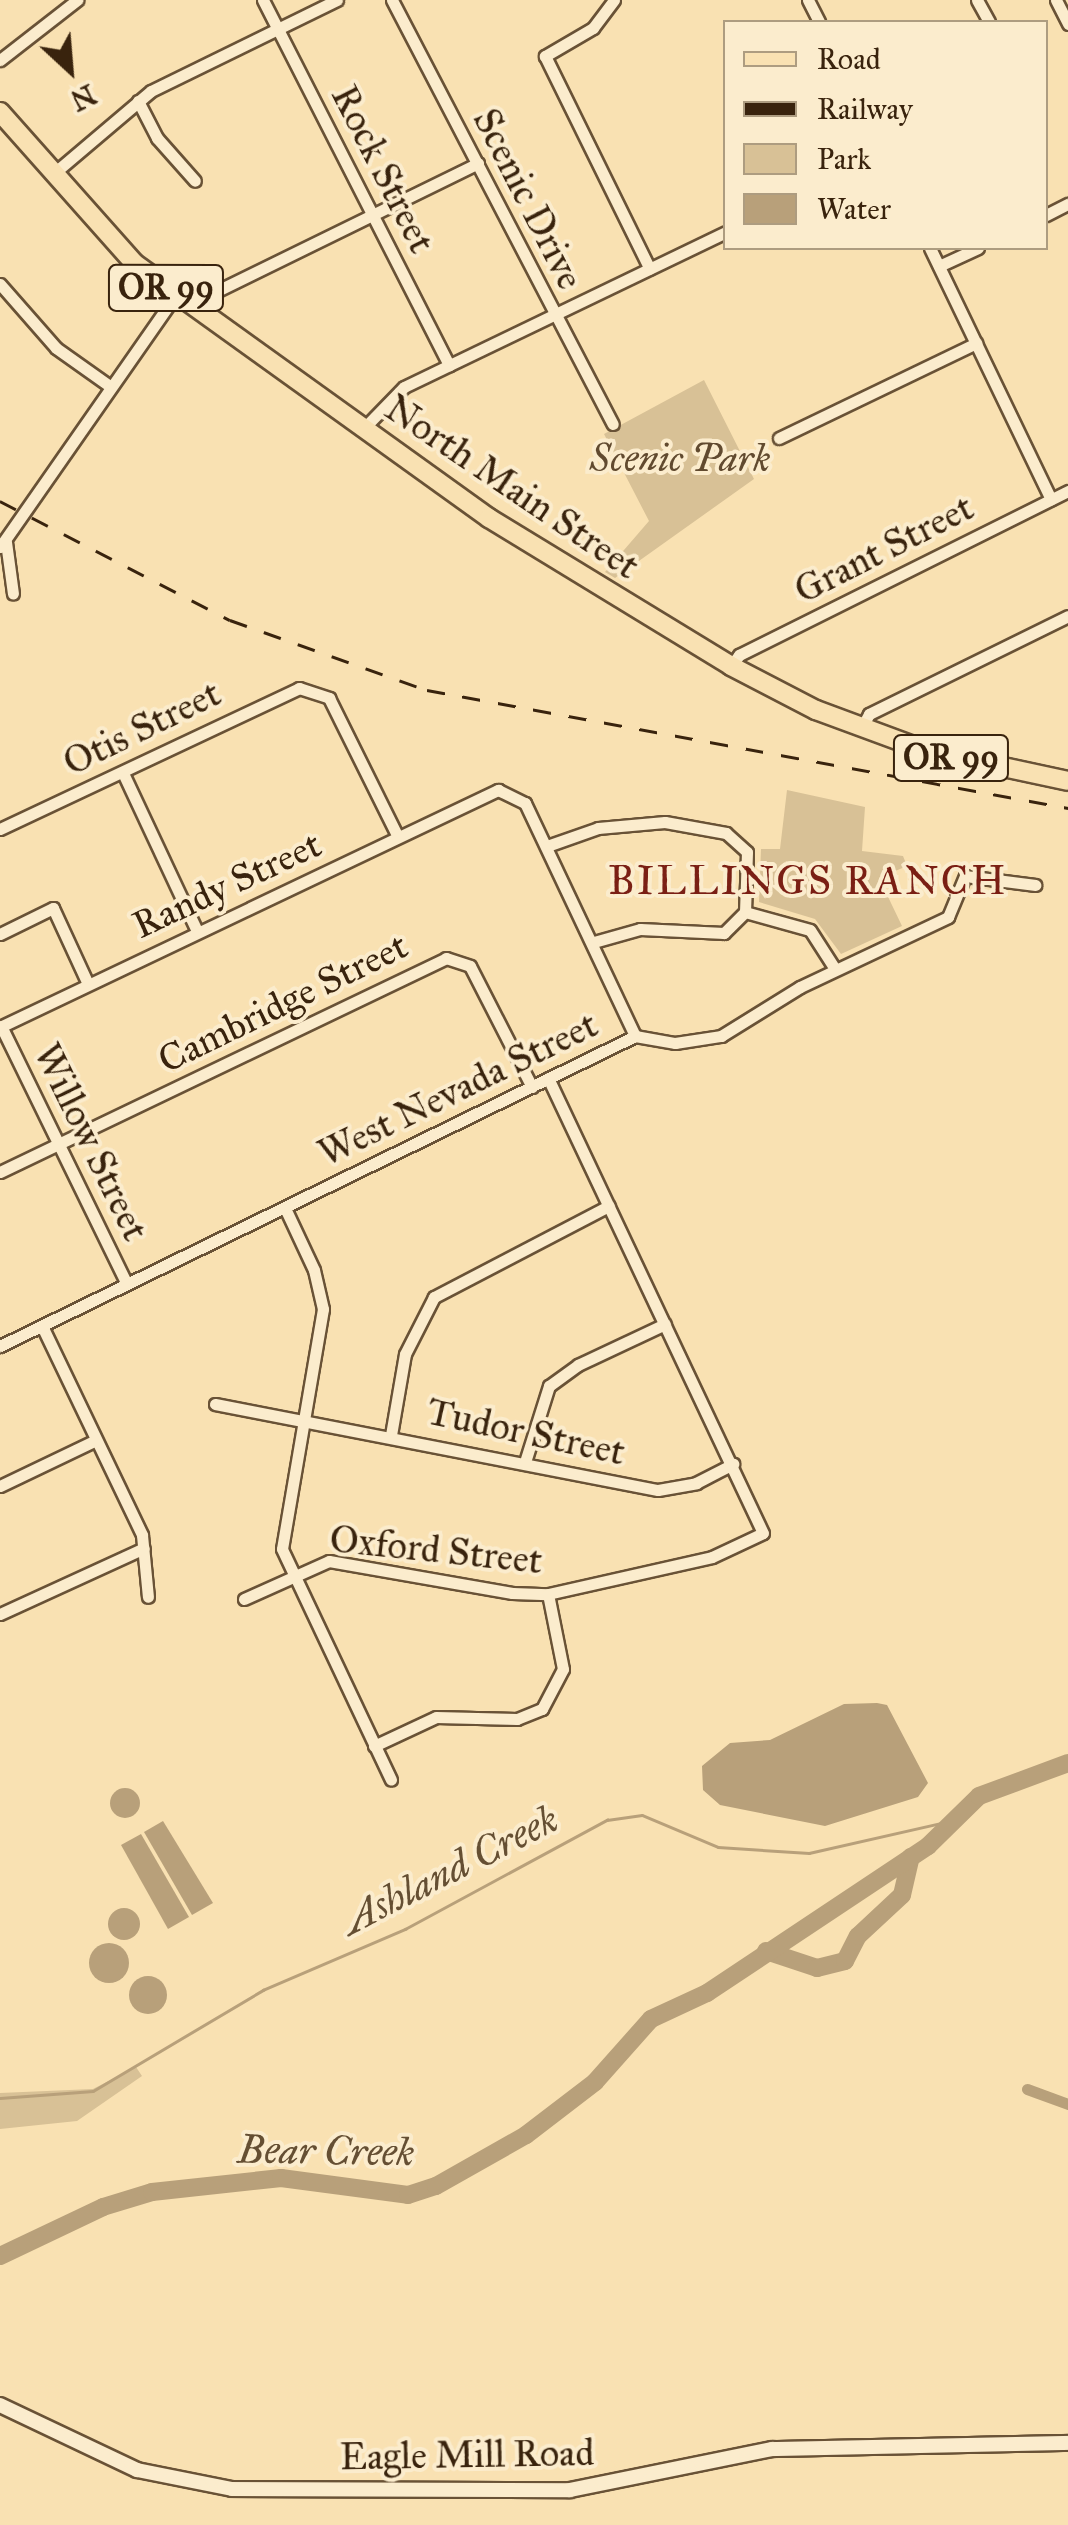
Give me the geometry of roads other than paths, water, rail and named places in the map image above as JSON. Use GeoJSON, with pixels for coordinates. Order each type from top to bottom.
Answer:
{"type":"FeatureCollection","features":[{"type":"Feature","properties":{"kind":"main road","name":"North Main Street"},"geometry":{"type":"LineString","coordinates":[[0,112],[134,262],[490,518],[731,666],[861,729],[980,766],[1068,780]]}},
{"type":"Feature","properties":{"kind":"street"},"geometry":{"type":"LineString","coordinates":[[0,60],[77,0]]}},
{"type":"Feature","properties":{"kind":"street","name":"Rock Street"},"geometry":{"type":"LineString","coordinates":[[263,0],[449,365]]}},
{"type":"Feature","properties":{"kind":"street"},"geometry":{"type":"LineString","coordinates":[[54,174],[138,101],[337,0]]}},
{"type":"Feature","properties":{"kind":"street","name":"Scenic Drive"},"geometry":{"type":"LineString","coordinates":[[392,0],[553,316],[613,424]]}},
{"type":"Feature","properties":{"kind":"street"},"geometry":{"type":"LineString","coordinates":[[614,0],[594,28],[545,56],[650,269]]}},
{"type":"Feature","properties":{"kind":"street"},"geometry":{"type":"LineString","coordinates":[[1056,0],[1068,24]]}},
{"type":"Feature","properties":{"kind":"street"},"geometry":{"type":"LineString","coordinates":[[138,101],[158,138],[194,181]]}},
{"type":"Feature","properties":{"kind":"street"},"geometry":{"type":"LineString","coordinates":[[199,310],[214,292],[478,163]]}},
{"type":"Feature","properties":{"kind":"street"},"geometry":{"type":"LineString","coordinates":[[364,428],[393,396],[449,365],[723,233]]}},
{"type":"Feature","properties":{"kind":"street"},"geometry":{"type":"LineString","coordinates":[[931,250],[1051,499]]}},
{"type":"Feature","properties":{"kind":"street"},"geometry":{"type":"LineString","coordinates":[[939,266],[974,250]]}},
{"type":"Feature","properties":{"kind":"street"},"geometry":{"type":"LineString","coordinates":[[0,284],[56,348],[111,387]]}},
{"type":"Feature","properties":{"kind":"street"},"geometry":{"type":"LineString","coordinates":[[14,594],[3,545],[176,295]]}},
{"type":"Feature","properties":{"kind":"street"},"geometry":{"type":"LineString","coordinates":[[778,438],[976,342]]}},
{"type":"Feature","properties":{"kind":"street","name":"Grant Street"},"geometry":{"type":"LineString","coordinates":[[731,666],[739,655],[1068,490]]}},
{"type":"Feature","properties":{"kind":"street"},"geometry":{"type":"LineString","coordinates":[[861,729],[868,714],[1068,616]]}},
{"type":"Feature","properties":{"kind":"street","name":"Otis Street"},"geometry":{"type":"LineString","coordinates":[[0,830],[287,690],[312,688],[335,706],[398,837]]}},
{"type":"Feature","properties":{"kind":"street"},"geometry":{"type":"LineString","coordinates":[[123,773],[197,931]]}},
{"type":"Feature","properties":{"kind":"street","name":"Randy Street"},"geometry":{"type":"LineString","coordinates":[[1,1027],[479,795],[498,790],[519,796],[546,846]]}},
{"type":"Feature","properties":{"kind":"street"},"geometry":{"type":"LineString","coordinates":[[594,942],[652,928],[717,936],[746,912],[750,859],[726,833],[643,822],[598,828],[546,846],[635,1036]]}},
{"type":"Feature","properties":{"kind":"street","name":"West Nevada Street"},"geometry":{"type":"LineString","coordinates":[[0,1346],[635,1036],[675,1043],[722,1036],[834,969],[948,917],[965,876],[1034,885]]}},
{"type":"Feature","properties":{"kind":"street"},"geometry":{"type":"LineString","coordinates":[[0,934],[52,908],[88,984]]}},
{"type":"Feature","properties":{"kind":"street"},"geometry":{"type":"LineString","coordinates":[[746,912],[810,930],[834,969]]}},
{"type":"Feature","properties":{"kind":"street","name":"Cambridge Street"},"geometry":{"type":"LineString","coordinates":[[0,1172],[446,958],[470,966],[532,1087]]}},
{"type":"Feature","properties":{"kind":"street","name":"Willow Street"},"geometry":{"type":"LineString","coordinates":[[1,1027],[127,1284]]}},
{"type":"Feature","properties":{"kind":"street"},"geometry":{"type":"LineString","coordinates":[[548,1078],[733,1464]]}},
{"type":"Feature","properties":{"kind":"street"},"geometry":{"type":"LineString","coordinates":[[391,1435],[410,1340],[434,1297],[609,1206]]}},
{"type":"Feature","properties":{"kind":"street"},"geometry":{"type":"LineString","coordinates":[[285,1208],[322,1296],[280,1537],[294,1575],[391,1780]]}},
{"type":"Feature","properties":{"kind":"street"},"geometry":{"type":"LineString","coordinates":[[525,1462],[549,1386],[578,1365],[665,1324]]}},
{"type":"Feature","properties":{"kind":"street"},"geometry":{"type":"LineString","coordinates":[[42,1326],[144,1548],[148,1597]]}},
{"type":"Feature","properties":{"kind":"street","name":"Tudor Street"},"geometry":{"type":"LineString","coordinates":[[215,1404],[391,1435],[658,1490],[696,1483],[733,1464]]}},
{"type":"Feature","properties":{"kind":"street"},"geometry":{"type":"LineString","coordinates":[[0,1486],[96,1440]]}},
{"type":"Feature","properties":{"kind":"street","name":"Oxford Street"},"geometry":{"type":"LineString","coordinates":[[244,1599],[329,1561],[512,1594],[548,1594],[741,1545],[763,1533],[733,1464]]}},
{"type":"Feature","properties":{"kind":"street"},"geometry":{"type":"LineString","coordinates":[[0,1614],[144,1548]]}},
{"type":"Feature","properties":{"kind":"street"},"geometry":{"type":"LineString","coordinates":[[374,1746],[436,1718],[517,1719],[542,1709],[563,1669],[548,1594]]}},
{"type":"Feature","properties":{"kind":"street","name":"Eagle Mill Road"},"geometry":{"type":"LineString","coordinates":[[0,2406],[137,2470],[232,2490],[570,2490],[772,2448],[1068,2443]]}},
{"type":"Feature","properties":{"kind":"water"},"geometry":{"type":"Polygon","coordinates":[[[844,1704],[887,1705],[928,1783],[918,1797],[825,1826],[720,1805],[703,1790],[702,1766],[730,1743],[770,1740],[844,1704]]]}},
{"type":"Feature","properties":{"kind":"water"},"geometry":{"type":"Polygon","coordinates":[[[125,1788],[139,1797],[140,1803],[131,1817],[125,1818],[111,1809],[110,1803],[119,1789],[125,1788]]]}},
{"type":"Feature","properties":{"kind":"water"},"geometry":{"type":"Polygon","coordinates":[[[163,1821],[213,1903],[192,1915],[144,1832],[163,1821]]]}},
{"type":"Feature","properties":{"kind":"water"},"geometry":{"type":"Polygon","coordinates":[[[141,1834],[189,1917],[168,1929],[121,1845],[141,1834]]]}},
{"type":"Feature","properties":{"kind":"water"},"geometry":{"type":"Polygon","coordinates":[[[124,1908],[136,1912],[140,1924],[136,1936],[124,1940],[112,1936],[108,1924],[112,1912],[124,1908]]]}},
{"type":"Feature","properties":{"kind":"water"},"geometry":{"type":"Polygon","coordinates":[[[109,1943],[123,1949],[129,1963],[123,1977],[109,1983],[95,1977],[89,1963],[95,1949],[109,1943]]]}},
{"type":"Feature","properties":{"kind":"water"},"geometry":{"type":"Polygon","coordinates":[[[148,1976],[161,1982],[167,1995],[161,2008],[148,2014],[135,2008],[129,1995],[135,1982],[148,1976]]]}},
{"type":"Feature","properties":{"kind":"waterway","name":"Bear Creek"},"geometry":{"type":"LineString","coordinates":[[0,2256],[103,2207],[152,2192],[281,2178],[408,2195],[436,2186],[526,2135],[595,2082],[651,2019],[707,1993],[928,1846],[979,1796],[1068,1763]]}},
{"type":"Feature","properties":{"kind":"waterway","name":"Ashland Creek"},"geometry":{"type":"LineString","coordinates":[[0,2098],[93,2091],[263,1990],[405,1929],[607,1820],[642,1815],[718,1847],[809,1853],[946,1822]]}},
{"type":"Feature","properties":{"kind":"waterway","name":"Bear Creek"},"geometry":{"type":"LineString","coordinates":[[766,1951],[817,1968],[845,1961],[858,1936],[902,1895],[911,1857]]}},
{"type":"Feature","properties":{"kind":"waterway"},"geometry":{"type":"LineString","coordinates":[[1027,2089],[1068,2104]]}},
{"type":"Feature","properties":{"kind":"railway"},"geometry":{"type":"LineString","coordinates":[[0,501],[230,620],[427,690],[1068,808]]}},
{"type":"Feature","properties":{"kind":"district","name":"BILLINGS RANCH"},"geometry":{"type":"Point","coordinates":[808,881]}},
{"type":"Feature","properties":{"kind":"park label","name":"Scenic Park"},"geometry":{"type":"Point","coordinates":[680,459]}}]}
